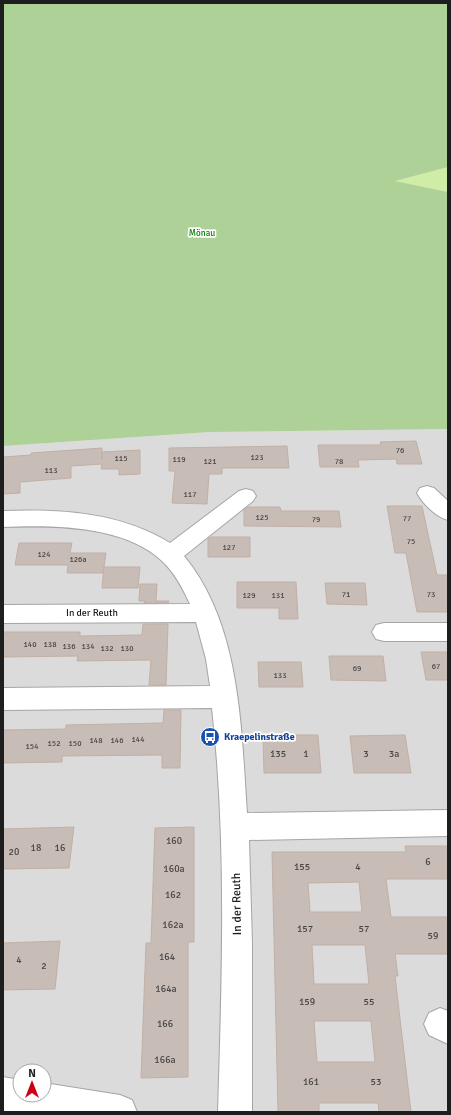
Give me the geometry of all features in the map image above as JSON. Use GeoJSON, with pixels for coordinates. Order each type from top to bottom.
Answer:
{"type":"FeatureCollection","features":[{"type":"Feature","properties":{"kind":"street"},"geometry":{"type":"LineString","coordinates":[[427,493],[448,513]]}},
{"type":"Feature","properties":{"kind":"street"},"geometry":{"type":"LineString","coordinates":[[170,555],[246,496]]}},
{"type":"Feature","properties":{"kind":"street","name":"In der Reuth"},"geometry":{"type":"LineString","coordinates":[[3,519],[64,518],[114,527],[146,540],[170,555],[189,579],[204,613],[219,664],[225,697],[235,827],[238,940],[235,1112]]}},
{"type":"Feature","properties":{"kind":"street","name":"In der Reuth"},"geometry":{"type":"LineString","coordinates":[[4,614],[204,613]]}},
{"type":"Feature","properties":{"kind":"street"},"geometry":{"type":"LineString","coordinates":[[384,632],[448,632]]}},
{"type":"Feature","properties":{"kind":"street"},"geometry":{"type":"LineString","coordinates":[[3,699],[225,697]]}},
{"type":"Feature","properties":{"kind":"street"},"geometry":{"type":"LineString","coordinates":[[235,827],[448,823]]}},
{"type":"Feature","properties":{"kind":"street"},"geometry":{"type":"LineString","coordinates":[[3,1094],[120,1112]]}},
{"type":"Feature","properties":{"kind":"shaded area"},"geometry":{"type":"Polygon","coordinates":[[[448,429],[448,1112],[3,1112],[3,446],[210,432],[448,429]]]}},
{"type":"Feature","properties":{"kind":"green space","name":"Mönau"},"geometry":{"type":"Polygon","coordinates":[[[3,3],[448,3],[448,167],[395,181],[448,192],[448,429],[210,432],[3,446],[3,3]]]}},
{"type":"Feature","properties":{"kind":"green space"},"geometry":{"type":"Polygon","coordinates":[[[448,167],[448,192],[394,181],[448,167]]]}},
{"type":"Feature","properties":{"kind":"building"},"geometry":{"type":"Polygon","coordinates":[[[416,441],[422,464],[397,464],[396,459],[358,460],[359,467],[320,467],[318,445],[381,445],[380,442],[416,441]]]}},
{"type":"Feature","properties":{"kind":"building"},"geometry":{"type":"Polygon","coordinates":[[[287,446],[289,468],[222,468],[222,474],[209,474],[207,504],[172,503],[175,471],[169,471],[169,448],[287,446]]]}},
{"type":"Feature","properties":{"kind":"building"},"geometry":{"type":"Polygon","coordinates":[[[102,448],[102,452],[140,450],[140,474],[119,475],[119,469],[101,469],[102,464],[71,466],[71,478],[20,482],[20,493],[3,494],[3,457],[31,455],[31,453],[102,448]]]}},
{"type":"Feature","properties":{"kind":"building"},"geometry":{"type":"Polygon","coordinates":[[[387,506],[422,506],[437,575],[448,575],[448,612],[417,612],[406,553],[395,553],[387,506]]]}},
{"type":"Feature","properties":{"kind":"building"},"geometry":{"type":"Polygon","coordinates":[[[248,507],[280,507],[281,511],[339,511],[341,527],[244,526],[244,510],[248,507]]]}},
{"type":"Feature","properties":{"kind":"building"},"geometry":{"type":"Polygon","coordinates":[[[211,537],[250,537],[250,557],[208,557],[208,539],[211,537]]]}},
{"type":"Feature","properties":{"kind":"building"},"geometry":{"type":"Polygon","coordinates":[[[19,543],[72,543],[70,553],[106,553],[103,573],[67,573],[68,565],[15,565],[19,543]]]}},
{"type":"Feature","properties":{"kind":"building"},"geometry":{"type":"Polygon","coordinates":[[[104,567],[140,567],[138,588],[102,588],[104,567]]]}},
{"type":"Feature","properties":{"kind":"building"},"geometry":{"type":"Polygon","coordinates":[[[237,582],[296,582],[298,619],[279,619],[279,608],[237,608],[237,582]]]}},
{"type":"Feature","properties":{"kind":"building"},"geometry":{"type":"Polygon","coordinates":[[[325,583],[365,583],[367,605],[327,604],[325,583]]]}},
{"type":"Feature","properties":{"kind":"building"},"geometry":{"type":"Polygon","coordinates":[[[140,584],[157,584],[156,601],[169,601],[168,603],[144,603],[145,601],[139,601],[140,584]]]}},
{"type":"Feature","properties":{"kind":"building"},"geometry":{"type":"Polygon","coordinates":[[[143,624],[168,624],[166,685],[149,685],[151,660],[77,661],[78,656],[3,657],[3,632],[80,632],[80,636],[142,635],[143,624]]]}},
{"type":"Feature","properties":{"kind":"building"},"geometry":{"type":"Polygon","coordinates":[[[421,652],[448,652],[448,680],[426,680],[421,652]]]}},
{"type":"Feature","properties":{"kind":"building"},"geometry":{"type":"Polygon","coordinates":[[[329,656],[383,656],[386,681],[331,680],[329,656]]]}},
{"type":"Feature","properties":{"kind":"building"},"geometry":{"type":"Polygon","coordinates":[[[258,662],[301,662],[303,687],[259,687],[258,662]]]}},
{"type":"Feature","properties":{"kind":"building"},"geometry":{"type":"Polygon","coordinates":[[[164,710],[181,710],[180,768],[162,768],[162,755],[62,756],[62,762],[3,763],[3,730],[66,729],[66,725],[163,723],[164,710]]]}},
{"type":"Feature","properties":{"kind":"building"},"geometry":{"type":"Polygon","coordinates":[[[263,735],[318,735],[321,773],[264,773],[263,735]]]}},
{"type":"Feature","properties":{"kind":"building"},"geometry":{"type":"Polygon","coordinates":[[[405,735],[411,773],[354,773],[350,736],[405,735]]]}},
{"type":"Feature","properties":{"kind":"building"},"geometry":{"type":"Polygon","coordinates":[[[74,827],[69,868],[3,869],[3,829],[74,827]]]}},
{"type":"Feature","properties":{"kind":"building"},"geometry":{"type":"Polygon","coordinates":[[[194,827],[194,942],[188,942],[188,1077],[141,1078],[146,943],[151,943],[155,828],[194,827]]]}},
{"type":"Feature","properties":{"kind":"building"},"geometry":{"type":"Polygon","coordinates":[[[405,846],[448,846],[448,879],[386,879],[391,917],[448,917],[448,954],[395,954],[398,976],[395,976],[411,1112],[379,1112],[378,1103],[319,1103],[319,1112],[278,1112],[272,852],[406,852],[405,846]],[[359,882],[308,883],[310,912],[362,912],[359,882]],[[312,945],[314,984],[369,984],[365,945],[312,945]],[[314,1021],[317,1062],[375,1062],[371,1021],[314,1021]]]}},
{"type":"Feature","properties":{"kind":"building"},"geometry":{"type":"Polygon","coordinates":[[[60,941],[55,989],[3,990],[3,943],[60,941]]]}},
{"type":"Feature","properties":{"kind":"place","name":"Kraepelinstraße"},"geometry":{"type":"Point","coordinates":[210,737]}}]}
